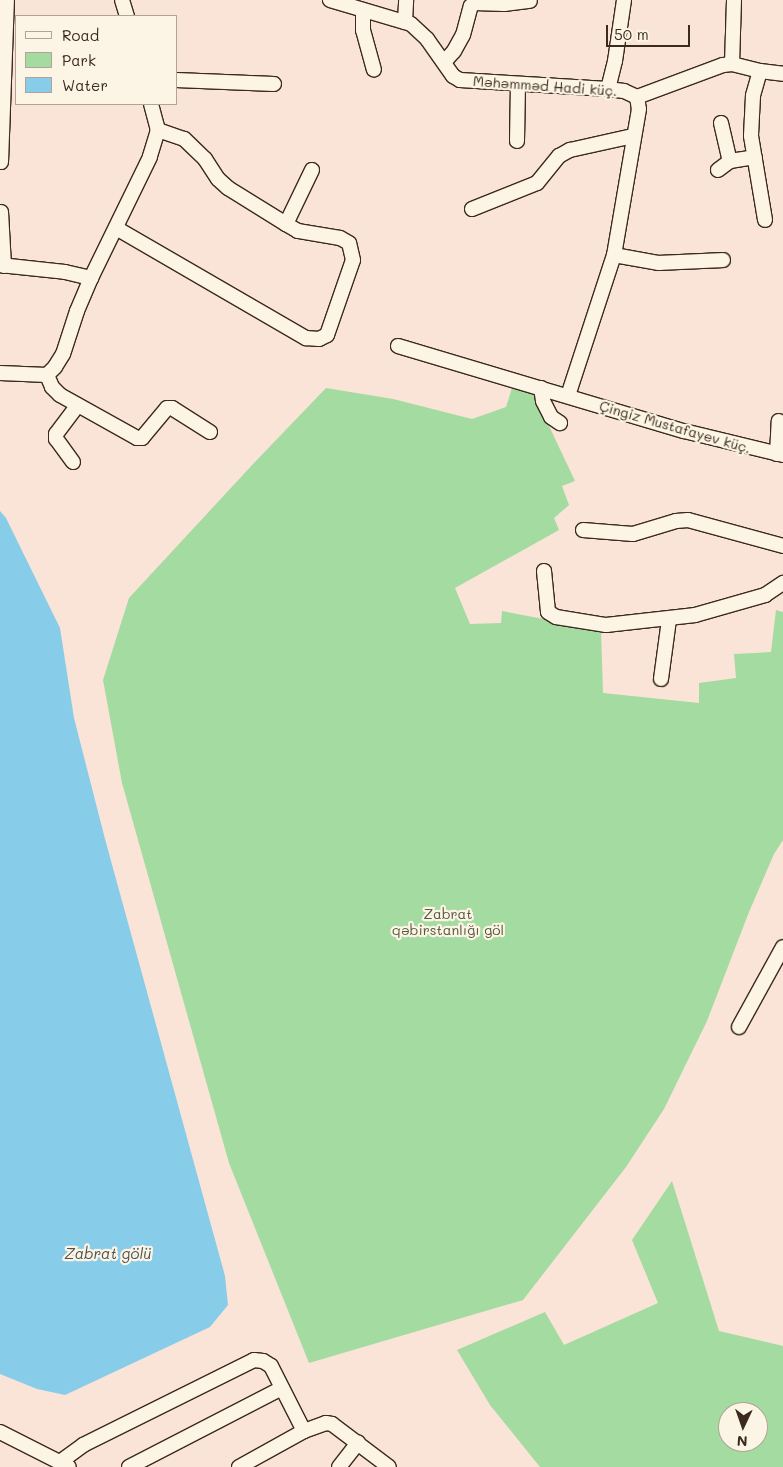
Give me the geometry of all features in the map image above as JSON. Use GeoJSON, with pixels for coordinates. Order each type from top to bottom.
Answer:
{"type":"FeatureCollection","features":[{"type":"Feature","properties":{"kind":"street"},"geometry":{"type":"LineString","coordinates":[[1,162],[11,83],[7,0]]}},
{"type":"Feature","properties":{"kind":"street"},"geometry":{"type":"LineString","coordinates":[[122,0],[127,15]]}},
{"type":"Feature","properties":{"kind":"street","name":"Məhəmməd Hadi küç."},"geometry":{"type":"LineString","coordinates":[[330,0],[405,22],[420,30],[445,61],[453,76],[460,80],[608,89],[624,91],[638,98]]}},
{"type":"Feature","properties":{"kind":"street"},"geometry":{"type":"LineString","coordinates":[[405,22],[406,0]]}},
{"type":"Feature","properties":{"kind":"street"},"geometry":{"type":"LineString","coordinates":[[608,89],[615,61],[624,0]]}},
{"type":"Feature","properties":{"kind":"street"},"geometry":{"type":"LineString","coordinates":[[732,64],[734,0]]}},
{"type":"Feature","properties":{"kind":"street"},"geometry":{"type":"LineString","coordinates":[[445,61],[454,51],[463,35],[470,6],[474,3],[504,4],[530,1]]}},
{"type":"Feature","properties":{"kind":"street"},"geometry":{"type":"LineString","coordinates":[[363,11],[364,30],[374,70]]}},
{"type":"Feature","properties":{"kind":"street"},"geometry":{"type":"LineString","coordinates":[[568,396],[614,255],[639,109],[638,98],[706,70],[732,64],[783,74]]}},
{"type":"Feature","properties":{"kind":"street"},"geometry":{"type":"LineString","coordinates":[[760,71],[751,113],[755,157],[765,220]]}},
{"type":"Feature","properties":{"kind":"street"},"geometry":{"type":"LineString","coordinates":[[178,80],[274,84]]}},
{"type":"Feature","properties":{"kind":"street"},"geometry":{"type":"LineString","coordinates":[[517,141],[518,85]]}},
{"type":"Feature","properties":{"kind":"street"},"geometry":{"type":"LineString","coordinates":[[0,373],[47,375],[55,367],[63,354],[91,278],[150,157],[158,130],[151,105]]}},
{"type":"Feature","properties":{"kind":"street"},"geometry":{"type":"LineString","coordinates":[[721,123],[730,161]]}},
{"type":"Feature","properties":{"kind":"street"},"geometry":{"type":"LineString","coordinates":[[116,228],[306,338],[320,339],[326,335],[353,260],[349,243],[340,238],[298,231],[286,224],[228,188],[218,179],[205,159],[184,139],[158,130]]}},
{"type":"Feature","properties":{"kind":"street"},"geometry":{"type":"LineString","coordinates":[[472,208],[537,183],[559,156],[570,150],[633,136]]}},
{"type":"Feature","properties":{"kind":"street"},"geometry":{"type":"LineString","coordinates":[[718,170],[730,161],[755,157]]}},
{"type":"Feature","properties":{"kind":"street"},"geometry":{"type":"LineString","coordinates":[[286,224],[312,170]]}},
{"type":"Feature","properties":{"kind":"street"},"geometry":{"type":"LineString","coordinates":[[1,212],[2,265],[65,272],[91,278]]}},
{"type":"Feature","properties":{"kind":"street"},"geometry":{"type":"LineString","coordinates":[[614,255],[660,263],[723,260]]}},
{"type":"Feature","properties":{"kind":"street","name":"Çingiz Mustafayev küç."},"geometry":{"type":"LineString","coordinates":[[398,346],[684,430],[780,454]]}},
{"type":"Feature","properties":{"kind":"street"},"geometry":{"type":"LineString","coordinates":[[47,375],[52,387],[60,395],[137,438],[142,438],[162,410],[167,408],[172,408],[210,432]]}},
{"type":"Feature","properties":{"kind":"street"},"geometry":{"type":"LineString","coordinates":[[541,388],[543,401],[551,417],[560,423]]}},
{"type":"Feature","properties":{"kind":"street"},"geometry":{"type":"LineString","coordinates":[[73,462],[56,439],[56,434],[78,405]]}},
{"type":"Feature","properties":{"kind":"street"},"geometry":{"type":"LineString","coordinates":[[779,421],[780,454]]}},
{"type":"Feature","properties":{"kind":"street"},"geometry":{"type":"LineString","coordinates":[[583,530],[633,534],[676,521],[688,520],[783,546]]}},
{"type":"Feature","properties":{"kind":"street"},"geometry":{"type":"LineString","coordinates":[[544,571],[548,612],[556,618],[606,625],[695,616],[765,595],[783,583]]}},
{"type":"Feature","properties":{"kind":"street"},"geometry":{"type":"LineString","coordinates":[[661,680],[669,620]]}},
{"type":"Feature","properties":{"kind":"street"},"geometry":{"type":"LineString","coordinates":[[740,1027],[783,947]]}},
{"type":"Feature","properties":{"kind":"street"},"geometry":{"type":"LineString","coordinates":[[0,1432],[64,1464],[83,1445],[254,1360],[263,1361],[271,1366],[304,1431]]}},
{"type":"Feature","properties":{"kind":"street"},"geometry":{"type":"LineString","coordinates":[[129,1467],[282,1388]]}},
{"type":"Feature","properties":{"kind":"street"},"geometry":{"type":"LineString","coordinates":[[239,1467],[304,1431],[326,1423],[332,1424],[389,1467]]}},
{"type":"Feature","properties":{"kind":"street"},"geometry":{"type":"LineString","coordinates":[[339,1467],[358,1443]]}},
{"type":"Feature","properties":{"kind":"green space","name":"Zabrat qəbirstanlığı göl"},"geometry":{"type":"Polygon","coordinates":[[[326,388],[393,399],[472,419],[506,407],[512,388],[533,392],[575,481],[562,486],[569,505],[554,518],[559,530],[455,588],[470,624],[501,623],[502,611],[601,630],[603,693],[699,703],[699,683],[736,678],[734,654],[771,652],[776,610],[783,612],[783,840],[774,854],[749,912],[707,1021],[664,1109],[626,1167],[523,1300],[309,1363],[229,1163],[122,783],[103,680],[129,598],[326,388]]]}},
{"type":"Feature","properties":{"kind":"green space"},"geometry":{"type":"Polygon","coordinates":[[[672,1181],[719,1331],[783,1346],[783,1467],[540,1467],[490,1405],[457,1350],[545,1312],[564,1345],[658,1303],[632,1240],[672,1181]]]}},
{"type":"Feature","properties":{"kind":"water","name":"Zabrat gölü"},"geometry":{"type":"Polygon","coordinates":[[[0,511],[6,518],[60,628],[74,718],[105,839],[225,1276],[228,1305],[210,1327],[65,1395],[37,1389],[0,1374],[0,511]]]}}]}
